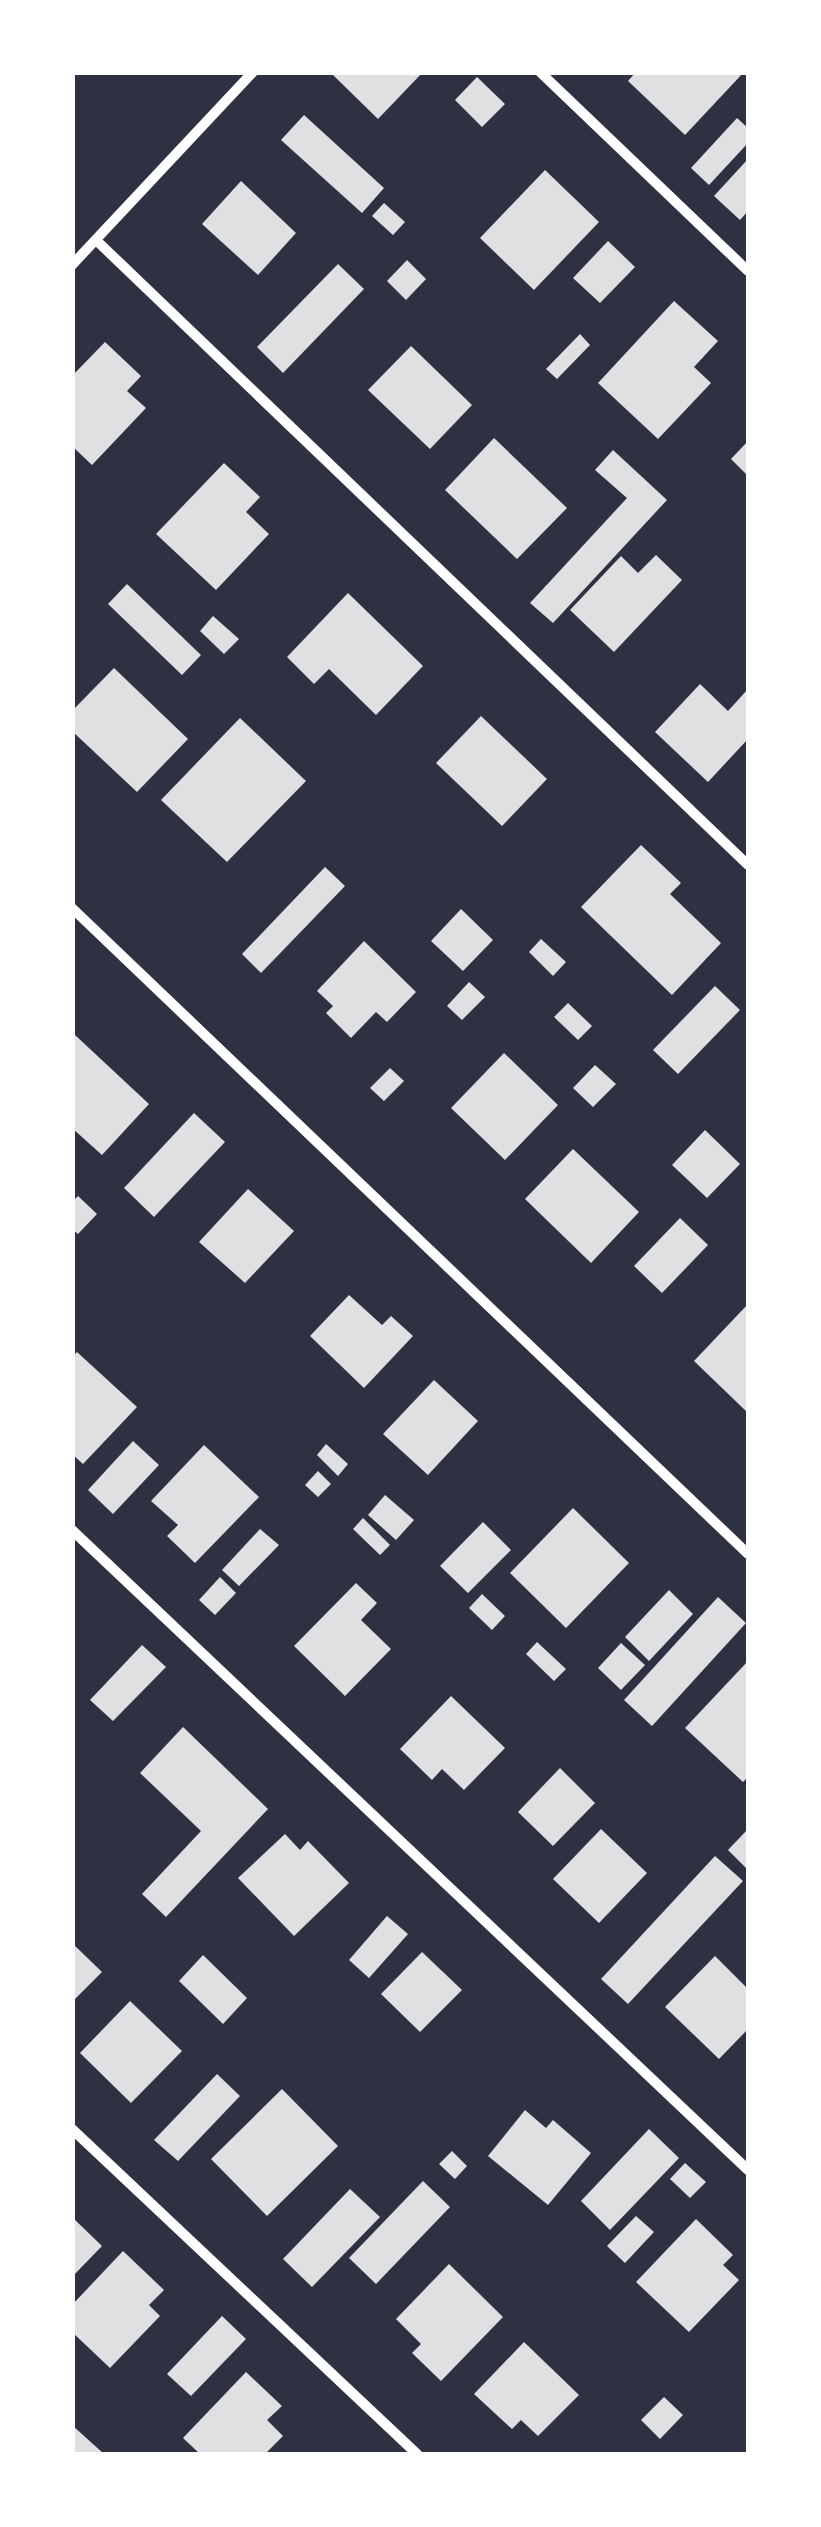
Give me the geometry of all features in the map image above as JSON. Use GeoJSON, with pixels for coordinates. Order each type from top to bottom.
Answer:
{"type":"FeatureCollection","features":[{"type":"Feature","properties":{"kind":"street"},"geometry":{"type":"LineString","coordinates":[[72,265],[252,72]]}},
{"type":"Feature","properties":{"kind":"street"},"geometry":{"type":"LineString","coordinates":[[540,72],[748,271]]}},
{"type":"Feature","properties":{"kind":"street"},"geometry":{"type":"LineString","coordinates":[[96,241],[748,865]]}},
{"type":"Feature","properties":{"kind":"street"},"geometry":{"type":"LineString","coordinates":[[72,908],[748,1554]]}},
{"type":"Feature","properties":{"kind":"street"},"geometry":{"type":"LineString","coordinates":[[72,1530],[748,2170]]}},
{"type":"Feature","properties":{"kind":"street"},"geometry":{"type":"LineString","coordinates":[[72,2129],[417,2454]]}},
{"type":"Feature","properties":{"kind":"building"},"geometry":{"type":"Polygon","coordinates":[[[423,72],[378,119],[333,75],[423,72]]]}},
{"type":"Feature","properties":{"kind":"building"},"geometry":{"type":"Polygon","coordinates":[[[636,72],[744,72],[685,135],[628,81],[636,72]]]}},
{"type":"Feature","properties":{"kind":"building"},"geometry":{"type":"Polygon","coordinates":[[[477,77],[505,104],[482,127],[455,100],[477,77]]]}},
{"type":"Feature","properties":{"kind":"building"},"geometry":{"type":"Polygon","coordinates":[[[304,115],[384,188],[362,213],[281,140],[304,115]]]}},
{"type":"Feature","properties":{"kind":"building"},"geometry":{"type":"Polygon","coordinates":[[[737,118],[748,128],[748,143],[709,185],[691,168],[737,118]]]}},
{"type":"Feature","properties":{"kind":"building"},"geometry":{"type":"Polygon","coordinates":[[[748,159],[748,211],[740,220],[714,196],[748,159]]]}},
{"type":"Feature","properties":{"kind":"building"},"geometry":{"type":"Polygon","coordinates":[[[545,170],[599,222],[534,290],[480,238],[545,170]]]}},
{"type":"Feature","properties":{"kind":"building"},"geometry":{"type":"Polygon","coordinates":[[[241,181],[296,233],[258,275],[202,224],[241,181]]]}},
{"type":"Feature","properties":{"kind":"building"},"geometry":{"type":"Polygon","coordinates":[[[384,203],[405,222],[393,235],[372,216],[384,203]]]}},
{"type":"Feature","properties":{"kind":"building"},"geometry":{"type":"Polygon","coordinates":[[[608,241],[635,267],[600,303],[573,278],[608,241]]]}},
{"type":"Feature","properties":{"kind":"building"},"geometry":{"type":"Polygon","coordinates":[[[407,260],[426,279],[406,300],[387,281],[407,260]]]}},
{"type":"Feature","properties":{"kind":"building"},"geometry":{"type":"Polygon","coordinates":[[[338,264],[364,289],[283,373],[257,347],[338,264]]]}},
{"type":"Feature","properties":{"kind":"building"},"geometry":{"type":"Polygon","coordinates":[[[674,301],[718,341],[694,367],[711,383],[658,439],[598,383],[674,301]]]}},
{"type":"Feature","properties":{"kind":"building"},"geometry":{"type":"Polygon","coordinates":[[[580,334],[590,345],[557,379],[546,369],[580,334]]]}},
{"type":"Feature","properties":{"kind":"building"},"geometry":{"type":"Polygon","coordinates":[[[105,342],[141,376],[127,391],[146,408],[92,465],[72,446],[72,376],[105,342]]]}},
{"type":"Feature","properties":{"kind":"building"},"geometry":{"type":"Polygon","coordinates":[[[411,346],[472,405],[430,449],[368,390],[411,346]]]}},
{"type":"Feature","properties":{"kind":"building"},"geometry":{"type":"Polygon","coordinates":[[[494,438],[567,508],[517,559],[445,490],[494,438]]]}},
{"type":"Feature","properties":{"kind":"building"},"geometry":{"type":"Polygon","coordinates":[[[748,441],[748,476],[731,459],[748,441]]]}},
{"type":"Feature","properties":{"kind":"building"},"geometry":{"type":"Polygon","coordinates":[[[613,450],[667,500],[553,623],[530,603],[627,498],[595,470],[613,450]]]}},
{"type":"Feature","properties":{"kind":"building"},"geometry":{"type":"Polygon","coordinates":[[[224,463],[260,497],[246,512],[269,534],[216,590],[156,534],[224,463]]]}},
{"type":"Feature","properties":{"kind":"building"},"geometry":{"type":"Polygon","coordinates":[[[656,555],[682,580],[614,652],[570,610],[621,556],[638,573],[656,555]]]}},
{"type":"Feature","properties":{"kind":"building"},"geometry":{"type":"Polygon","coordinates":[[[127,584],[201,655],[182,675],[108,604],[127,584]]]}},
{"type":"Feature","properties":{"kind":"building"},"geometry":{"type":"Polygon","coordinates":[[[348,593],[423,666],[376,715],[329,669],[314,684],[287,657],[348,593]]]}},
{"type":"Feature","properties":{"kind":"building"},"geometry":{"type":"Polygon","coordinates":[[[213,616],[239,639],[224,654],[200,631],[213,616]]]}},
{"type":"Feature","properties":{"kind":"building"},"geometry":{"type":"Polygon","coordinates":[[[114,668],[188,739],[137,792],[72,731],[72,711],[114,668]]]}},
{"type":"Feature","properties":{"kind":"building"},"geometry":{"type":"Polygon","coordinates":[[[700,684],[728,711],[748,689],[748,739],[708,782],[655,732],[700,684]]]}},
{"type":"Feature","properties":{"kind":"building"},"geometry":{"type":"Polygon","coordinates":[[[481,716],[547,779],[502,826],[436,763],[481,716]]]}},
{"type":"Feature","properties":{"kind":"building"},"geometry":{"type":"Polygon","coordinates":[[[240,718],[306,781],[227,862],[161,800],[240,718]]]}},
{"type":"Feature","properties":{"kind":"building"},"geometry":{"type":"Polygon","coordinates":[[[641,845],[681,883],[670,894],[721,943],[672,995],[581,907],[641,845]]]}},
{"type":"Feature","properties":{"kind":"building"},"geometry":{"type":"Polygon","coordinates":[[[325,867],[345,886],[261,973],[242,954],[325,867]]]}},
{"type":"Feature","properties":{"kind":"building"},"geometry":{"type":"Polygon","coordinates":[[[461,909],[493,940],[463,971],[431,941],[461,909]]]}},
{"type":"Feature","properties":{"kind":"building"},"geometry":{"type":"Polygon","coordinates":[[[541,939],[566,962],[553,976],[529,952],[541,939]]]}},
{"type":"Feature","properties":{"kind":"building"},"geometry":{"type":"Polygon","coordinates":[[[364,941],[416,992],[387,1022],[376,1012],[351,1038],[326,1013],[333,1006],[317,991],[364,941]]]}},
{"type":"Feature","properties":{"kind":"building"},"geometry":{"type":"Polygon","coordinates":[[[469,982],[485,997],[462,1020],[447,1006],[469,982]]]}},
{"type":"Feature","properties":{"kind":"building"},"geometry":{"type":"Polygon","coordinates":[[[715,986],[740,1010],[678,1074],[653,1050],[715,986]]]}},
{"type":"Feature","properties":{"kind":"building"},"geometry":{"type":"Polygon","coordinates":[[[568,1003],[592,1026],[578,1040],[554,1017],[568,1003]]]}},
{"type":"Feature","properties":{"kind":"building"},"geometry":{"type":"Polygon","coordinates":[[[75,1035],[149,1104],[102,1155],[72,1128],[75,1035]]]}},
{"type":"Feature","properties":{"kind":"building"},"geometry":{"type":"Polygon","coordinates":[[[504,1053],[558,1105],[505,1160],[451,1108],[504,1053]]]}},
{"type":"Feature","properties":{"kind":"building"},"geometry":{"type":"Polygon","coordinates":[[[595,1065],[616,1084],[593,1107],[573,1088],[595,1065]]]}},
{"type":"Feature","properties":{"kind":"building"},"geometry":{"type":"Polygon","coordinates":[[[390,1068],[404,1081],[384,1101],[370,1088],[390,1068]]]}},
{"type":"Feature","properties":{"kind":"building"},"geometry":{"type":"Polygon","coordinates":[[[194,1113],[225,1142],[154,1217],[124,1188],[194,1113]]]}},
{"type":"Feature","properties":{"kind":"building"},"geometry":{"type":"Polygon","coordinates":[[[705,1130],[740,1164],[707,1198],[672,1165],[705,1130]]]}},
{"type":"Feature","properties":{"kind":"building"},"geometry":{"type":"Polygon","coordinates":[[[573,1149],[639,1212],[591,1263],[525,1199],[573,1149]]]}},
{"type":"Feature","properties":{"kind":"building"},"geometry":{"type":"Polygon","coordinates":[[[248,1189],[294,1231],[245,1283],[199,1242],[248,1189]]]}},
{"type":"Feature","properties":{"kind":"building"},"geometry":{"type":"Polygon","coordinates":[[[78,1196],[97,1214],[78,1234],[72,1229],[72,1202],[78,1196]]]}},
{"type":"Feature","properties":{"kind":"building"},"geometry":{"type":"Polygon","coordinates":[[[680,1218],[708,1245],[662,1293],[634,1266],[680,1218]]]}},
{"type":"Feature","properties":{"kind":"building"},"geometry":{"type":"Polygon","coordinates":[[[349,1295],[382,1325],[391,1316],[413,1336],[364,1388],[310,1336],[349,1295]]]}},
{"type":"Feature","properties":{"kind":"building"},"geometry":{"type":"Polygon","coordinates":[[[748,1304],[748,1413],[694,1361],[748,1304]]]}},
{"type":"Feature","properties":{"kind":"building"},"geometry":{"type":"Polygon","coordinates":[[[77,1352],[137,1407],[83,1464],[72,1454],[72,1357],[77,1352]]]}},
{"type":"Feature","properties":{"kind":"building"},"geometry":{"type":"Polygon","coordinates":[[[434,1380],[478,1421],[428,1475],[383,1434],[434,1380]]]}},
{"type":"Feature","properties":{"kind":"building"},"geometry":{"type":"Polygon","coordinates":[[[133,1441],[159,1465],[113,1514],[88,1490],[133,1441]]]}},
{"type":"Feature","properties":{"kind":"building"},"geometry":{"type":"Polygon","coordinates":[[[326,1444],[348,1464],[338,1476],[317,1455],[326,1444]]]}},
{"type":"Feature","properties":{"kind":"building"},"geometry":{"type":"Polygon","coordinates":[[[204,1445],[259,1497],[195,1563],[167,1536],[178,1525],[151,1501],[204,1445]]]}},
{"type":"Feature","properties":{"kind":"building"},"geometry":{"type":"Polygon","coordinates":[[[318,1471],[331,1484],[318,1497],[305,1485],[318,1471]]]}},
{"type":"Feature","properties":{"kind":"building"},"geometry":{"type":"Polygon","coordinates":[[[385,1495],[414,1520],[396,1540],[368,1515],[385,1495]]]}},
{"type":"Feature","properties":{"kind":"building"},"geometry":{"type":"Polygon","coordinates":[[[573,1508],[629,1563],[566,1628],[510,1573],[573,1508]]]}},
{"type":"Feature","properties":{"kind":"building"},"geometry":{"type":"Polygon","coordinates":[[[363,1518],[390,1545],[380,1555],[353,1529],[363,1518]]]}},
{"type":"Feature","properties":{"kind":"building"},"geometry":{"type":"Polygon","coordinates":[[[483,1522],[511,1550],[468,1593],[440,1566],[483,1522]]]}},
{"type":"Feature","properties":{"kind":"building"},"geometry":{"type":"Polygon","coordinates":[[[260,1529],[279,1545],[239,1586],[222,1570],[260,1529]]]}},
{"type":"Feature","properties":{"kind":"building"},"geometry":{"type":"Polygon","coordinates":[[[220,1577],[236,1593],[215,1615],[199,1600],[220,1577]]]}},
{"type":"Feature","properties":{"kind":"building"},"geometry":{"type":"Polygon","coordinates":[[[356,1583],[377,1603],[361,1620],[391,1649],[345,1696],[294,1646],[356,1583]]]}},
{"type":"Feature","properties":{"kind":"building"},"geometry":{"type":"Polygon","coordinates":[[[669,1590],[693,1614],[649,1661],[625,1637],[669,1590]]]}},
{"type":"Feature","properties":{"kind":"building"},"geometry":{"type":"Polygon","coordinates":[[[482,1594],[505,1616],[492,1630],[469,1608],[482,1594]]]}},
{"type":"Feature","properties":{"kind":"building"},"geometry":{"type":"Polygon","coordinates":[[[718,1597],[746,1623],[652,1726],[624,1700],[718,1597]]]}},
{"type":"Feature","properties":{"kind":"building"},"geometry":{"type":"Polygon","coordinates":[[[537,1642],[566,1669],[554,1681],[526,1654],[537,1642]]]}},
{"type":"Feature","properties":{"kind":"building"},"geometry":{"type":"Polygon","coordinates":[[[621,1643],[645,1665],[621,1690],[598,1668],[621,1643]]]}},
{"type":"Feature","properties":{"kind":"building"},"geometry":{"type":"Polygon","coordinates":[[[142,1645],[166,1667],[113,1721],[90,1700],[142,1645]]]}},
{"type":"Feature","properties":{"kind":"building"},"geometry":{"type":"Polygon","coordinates":[[[748,1661],[748,1777],[743,1782],[685,1728],[748,1661]]]}},
{"type":"Feature","properties":{"kind":"building"},"geometry":{"type":"Polygon","coordinates":[[[451,1696],[505,1748],[464,1790],[442,1769],[432,1780],[400,1749],[451,1696]]]}},
{"type":"Feature","properties":{"kind":"building"},"geometry":{"type":"Polygon","coordinates":[[[183,1727],[268,1809],[166,1917],[142,1894],[201,1831],[140,1773],[183,1727]]]}},
{"type":"Feature","properties":{"kind":"building"},"geometry":{"type":"Polygon","coordinates":[[[560,1768],[595,1803],[553,1846],[518,1812],[560,1768]]]}},
{"type":"Feature","properties":{"kind":"building"},"geometry":{"type":"Polygon","coordinates":[[[601,1829],[647,1873],[599,1923],[553,1879],[601,1829]]]}},
{"type":"Feature","properties":{"kind":"building"},"geometry":{"type":"Polygon","coordinates":[[[748,1829],[748,1870],[728,1850],[748,1829]]]}},
{"type":"Feature","properties":{"kind":"building"},"geometry":{"type":"Polygon","coordinates":[[[285,1834],[300,1850],[308,1841],[349,1883],[294,1936],[238,1878],[285,1834]]]}},
{"type":"Feature","properties":{"kind":"building"},"geometry":{"type":"Polygon","coordinates":[[[715,1856],[743,1881],[628,2004],[601,1979],[715,1856]]]}},
{"type":"Feature","properties":{"kind":"building"},"geometry":{"type":"Polygon","coordinates":[[[387,1916],[408,1934],[369,1978],[349,1960],[387,1916]]]}},
{"type":"Feature","properties":{"kind":"building"},"geometry":{"type":"Polygon","coordinates":[[[72,1943],[102,1972],[72,2002],[72,1943]]]}},
{"type":"Feature","properties":{"kind":"building"},"geometry":{"type":"Polygon","coordinates":[[[422,1952],[462,1990],[420,2032],[381,1994],[422,1952]]]}},
{"type":"Feature","properties":{"kind":"building"},"geometry":{"type":"Polygon","coordinates":[[[203,1955],[247,1998],[223,2024],[179,1981],[203,1955]]]}},
{"type":"Feature","properties":{"kind":"building"},"geometry":{"type":"Polygon","coordinates":[[[715,1956],[748,1989],[748,2029],[719,2059],[665,2007],[715,1956]]]}},
{"type":"Feature","properties":{"kind":"building"},"geometry":{"type":"Polygon","coordinates":[[[130,2001],[182,2051],[131,2103],[80,2053],[130,2001]]]}},
{"type":"Feature","properties":{"kind":"building"},"geometry":{"type":"Polygon","coordinates":[[[217,2074],[240,2096],[178,2161],[154,2140],[217,2074]]]}},
{"type":"Feature","properties":{"kind":"building"},"geometry":{"type":"Polygon","coordinates":[[[282,2089],[338,2146],[267,2216],[211,2159],[282,2089]]]}},
{"type":"Feature","properties":{"kind":"building"},"geometry":{"type":"Polygon","coordinates":[[[525,2110],[546,2128],[553,2120],[591,2153],[548,2205],[488,2156],[525,2110]]]}},
{"type":"Feature","properties":{"kind":"building"},"geometry":{"type":"Polygon","coordinates":[[[649,2129],[679,2158],[610,2230],[581,2201],[649,2129]]]}},
{"type":"Feature","properties":{"kind":"building"},"geometry":{"type":"Polygon","coordinates":[[[452,2151],[467,2166],[455,2179],[439,2164],[452,2151]]]}},
{"type":"Feature","properties":{"kind":"building"},"geometry":{"type":"Polygon","coordinates":[[[685,2163],[706,2182],[690,2198],[670,2179],[685,2163]]]}},
{"type":"Feature","properties":{"kind":"building"},"geometry":{"type":"Polygon","coordinates":[[[423,2181],[450,2207],[376,2284],[349,2258],[423,2181]]]}},
{"type":"Feature","properties":{"kind":"building"},"geometry":{"type":"Polygon","coordinates":[[[350,2189],[380,2217],[312,2287],[283,2259],[350,2189]]]}},
{"type":"Feature","properties":{"kind":"building"},"geometry":{"type":"Polygon","coordinates":[[[636,2216],[654,2232],[625,2263],[607,2246],[636,2216]]]}},
{"type":"Feature","properties":{"kind":"building"},"geometry":{"type":"Polygon","coordinates":[[[72,2217],[102,2246],[72,2277],[72,2217]]]}},
{"type":"Feature","properties":{"kind":"building"},"geometry":{"type":"Polygon","coordinates":[[[696,2219],[733,2255],[723,2265],[739,2280],[689,2332],[636,2282],[696,2219]]]}},
{"type":"Feature","properties":{"kind":"building"},"geometry":{"type":"Polygon","coordinates":[[[123,2251],[164,2290],[149,2305],[160,2316],[110,2368],[72,2332],[72,2305],[123,2251]]]}},
{"type":"Feature","properties":{"kind":"building"},"geometry":{"type":"Polygon","coordinates":[[[449,2264],[503,2317],[441,2381],[412,2353],[421,2344],[396,2319],[449,2264]]]}},
{"type":"Feature","properties":{"kind":"building"},"geometry":{"type":"Polygon","coordinates":[[[222,2316],[246,2339],[191,2396],[167,2374],[222,2316]]]}},
{"type":"Feature","properties":{"kind":"building"},"geometry":{"type":"Polygon","coordinates":[[[524,2342],[579,2395],[538,2436],[521,2420],[512,2429],[474,2394],[524,2342]]]}},
{"type":"Feature","properties":{"kind":"building"},"geometry":{"type":"Polygon","coordinates":[[[246,2372],[282,2406],[267,2420],[283,2436],[265,2454],[200,2454],[183,2438],[246,2372]]]}},
{"type":"Feature","properties":{"kind":"building"},"geometry":{"type":"Polygon","coordinates":[[[664,2397],[683,2415],[660,2439],[641,2420],[664,2397]]]}},
{"type":"Feature","properties":{"kind":"building"},"geometry":{"type":"Polygon","coordinates":[[[72,2425],[104,2454],[72,2454],[72,2425]]]}}]}
